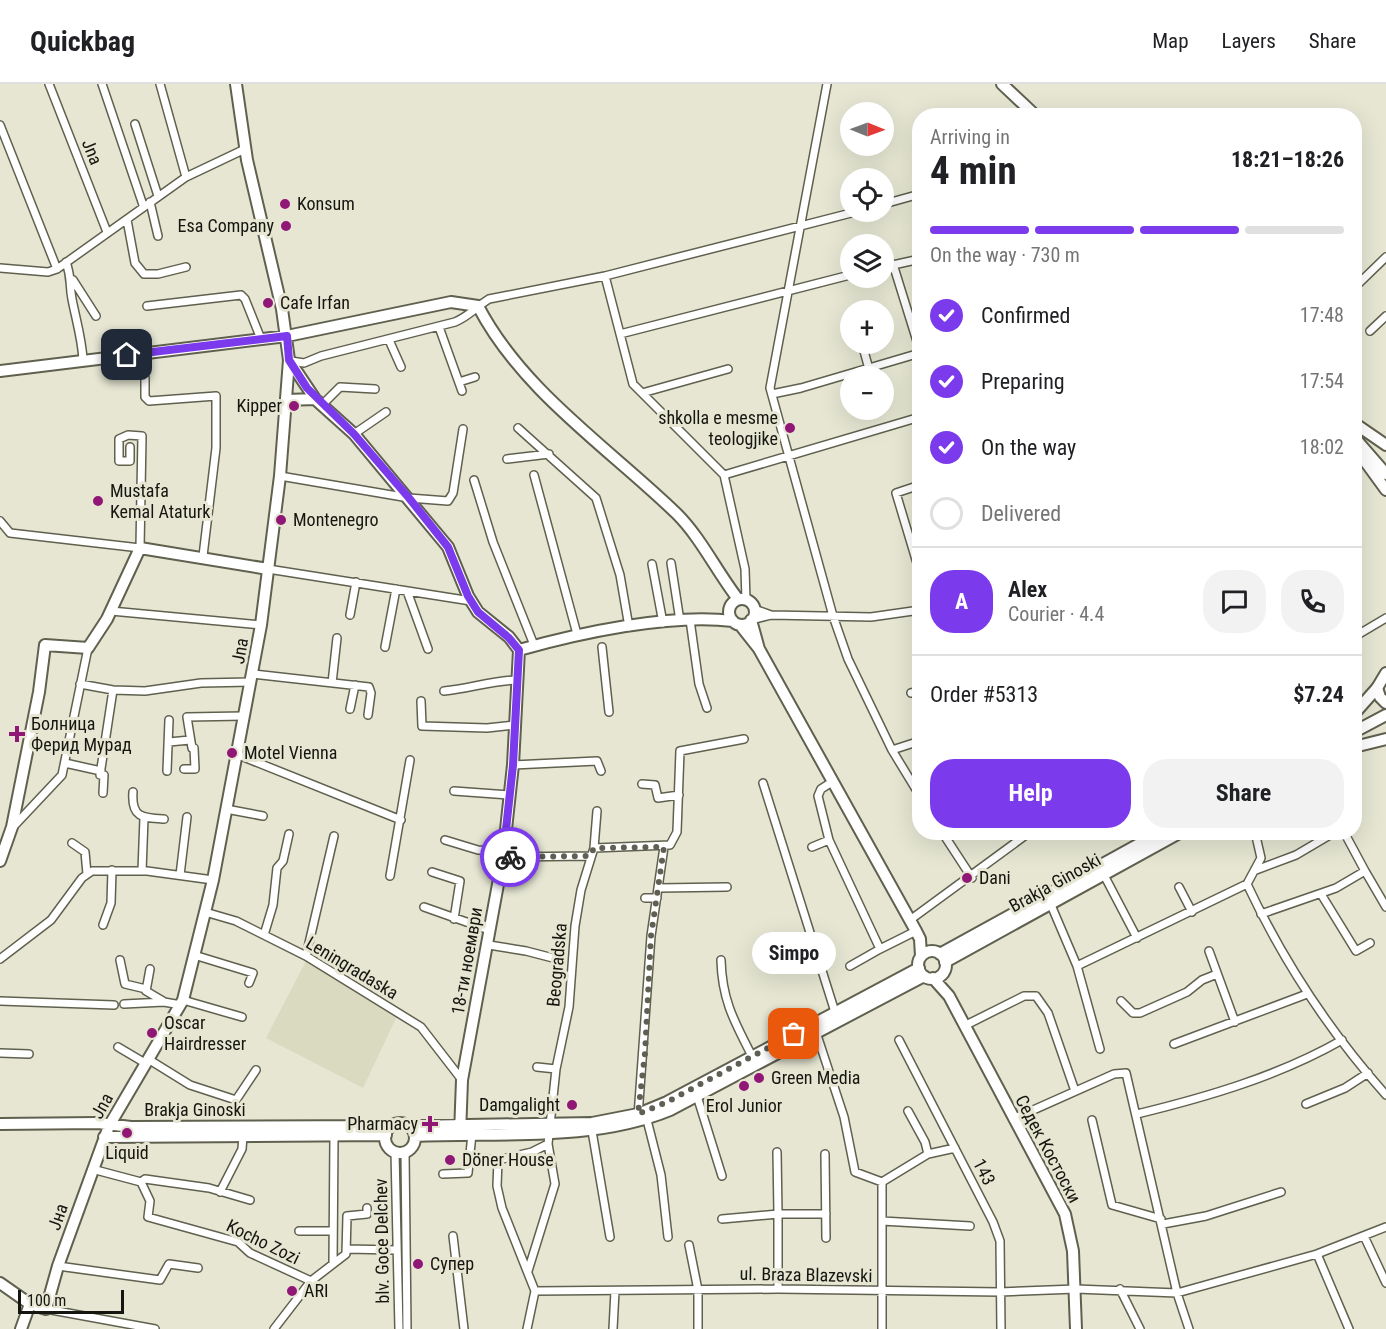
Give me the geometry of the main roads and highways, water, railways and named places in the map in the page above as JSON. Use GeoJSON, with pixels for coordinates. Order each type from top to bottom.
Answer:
{"type":"FeatureCollection","features":[{"type":"Feature","properties":{"kind":"place","name":"Konsum"},"geometry":{"type":"Point","coordinates":[285,204]}},
{"type":"Feature","properties":{"kind":"place","name":"Esa Company"},"geometry":{"type":"Point","coordinates":[286,226]}},
{"type":"Feature","properties":{"kind":"place","name":"Cafe Irfan"},"geometry":{"type":"Point","coordinates":[268,303]}},
{"type":"Feature","properties":{"kind":"place","name":"Kipper"},"geometry":{"type":"Point","coordinates":[294,406]}},
{"type":"Feature","properties":{"kind":"place","name":"shkolla e mesme teologjike"},"geometry":{"type":"Point","coordinates":[790,428]}},
{"type":"Feature","properties":{"kind":"place","name":"Mustafa Kemal Ataturk"},"geometry":{"type":"Point","coordinates":[98,501]}},
{"type":"Feature","properties":{"kind":"place","name":"Montenegro"},"geometry":{"type":"Point","coordinates":[281,520]}},
{"type":"Feature","properties":{"kind":"place","name":"Болница Ферид Мурад"},"geometry":{"type":"Point","coordinates":[17,734]}},
{"type":"Feature","properties":{"kind":"place","name":"Motel Vienna"},"geometry":{"type":"Point","coordinates":[232,753]}},
{"type":"Feature","properties":{"kind":"place","name":"Dani"},"geometry":{"type":"Point","coordinates":[967,878]}},
{"type":"Feature","properties":{"kind":"place","name":"Oscar Hairdresser"},"geometry":{"type":"Point","coordinates":[152,1033]}},
{"type":"Feature","properties":{"kind":"place","name":"Simpo"},"geometry":{"type":"Point","coordinates":[794,1034]}},
{"type":"Feature","properties":{"kind":"place","name":"Green Media"},"geometry":{"type":"Point","coordinates":[759,1078]}},
{"type":"Feature","properties":{"kind":"place","name":"Erol Junior"},"geometry":{"type":"Point","coordinates":[744,1086]}},
{"type":"Feature","properties":{"kind":"place","name":"Damgalight"},"geometry":{"type":"Point","coordinates":[572,1105]}},
{"type":"Feature","properties":{"kind":"place","name":"Pharmacy"},"geometry":{"type":"Point","coordinates":[430,1124]}},
{"type":"Feature","properties":{"kind":"place","name":"Liquid"},"geometry":{"type":"Point","coordinates":[127,1133]}},
{"type":"Feature","properties":{"kind":"place","name":"Döner House"},"geometry":{"type":"Point","coordinates":[450,1160]}},
{"type":"Feature","properties":{"kind":"place","name":"Супер"},"geometry":{"type":"Point","coordinates":[418,1264]}},
{"type":"Feature","properties":{"kind":"place","name":"ARI"},"geometry":{"type":"Point","coordinates":[292,1291]}}]}
